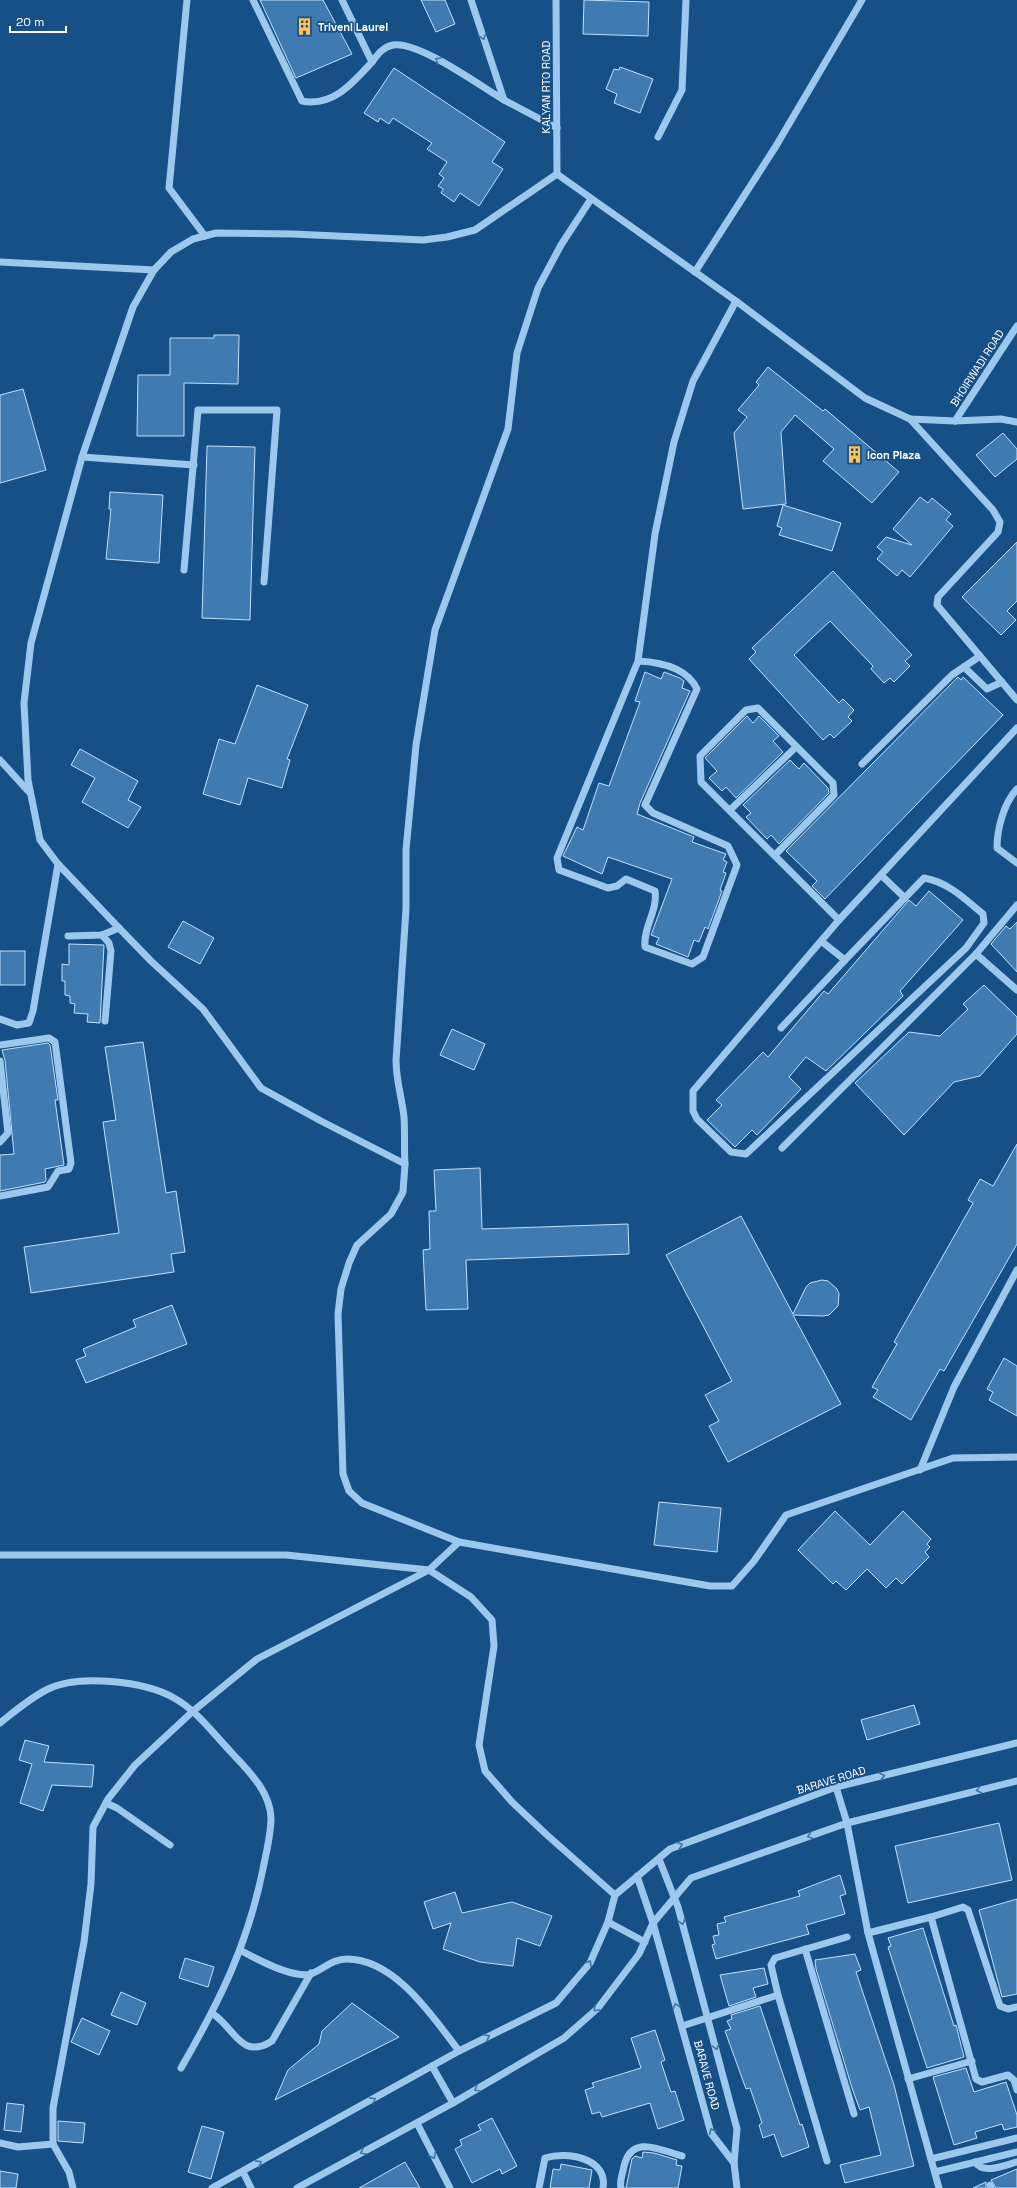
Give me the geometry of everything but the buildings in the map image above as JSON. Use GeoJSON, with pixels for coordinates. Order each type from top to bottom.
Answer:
{"type":"FeatureCollection","features":[{"type":"Feature","properties":{"kind":"street"},"geometry":{"type":"LineString","coordinates":[[187,0],[169,188],[205,236]]}},
{"type":"Feature","properties":{"kind":"street"},"geometry":{"type":"LineString","coordinates":[[253,0],[302,101],[312,103],[331,99],[352,83],[372,62],[380,51],[393,45],[407,46],[423,51],[504,100],[557,128]]}},
{"type":"Feature","properties":{"kind":"street"},"geometry":{"type":"LineString","coordinates":[[342,0],[372,62]]}},
{"type":"Feature","properties":{"kind":"street"},"geometry":{"type":"LineString","coordinates":[[470,0],[504,100]]}},
{"type":"Feature","properties":{"kind":"street","name":"KALYAN RTO ROAD"},"geometry":{"type":"LineString","coordinates":[[556,0],[557,174]]}},
{"type":"Feature","properties":{"kind":"street"},"geometry":{"type":"LineString","coordinates":[[658,136],[682,90],[686,0]]}},
{"type":"Feature","properties":{"kind":"street"},"geometry":{"type":"LineString","coordinates":[[695,272],[776,146],[862,0]]}},
{"type":"Feature","properties":{"kind":"street"},"geometry":{"type":"LineString","coordinates":[[405,1164],[261,1088],[203,1009],[119,928],[58,864],[40,840],[28,780],[24,703],[31,643],[41,601],[82,457],[133,307],[154,270],[171,252],[193,239],[216,233],[293,234],[423,240],[447,237],[475,230],[557,174],[736,301],[865,398],[910,419],[955,422],[1001,418],[1017,422]]}},
{"type":"Feature","properties":{"kind":"street"},"geometry":{"type":"LineString","coordinates":[[591,199],[561,245],[538,288],[517,353],[508,429],[435,630],[416,745],[406,850],[406,909],[396,1061],[396,1075],[404,1118],[403,1138],[405,1164],[403,1192],[391,1214],[358,1245],[341,1289],[338,1314],[343,1474],[349,1491],[362,1503],[459,1542],[710,1586],[732,1586],[754,1561],[786,1515],[952,1458],[1017,1457]]}},
{"type":"Feature","properties":{"kind":"street"},"geometry":{"type":"LineString","coordinates":[[0,262],[154,270]]}},
{"type":"Feature","properties":{"kind":"street"},"geometry":{"type":"LineString","coordinates":[[638,660],[661,662],[692,679],[697,689],[646,805],[653,813],[728,846],[737,865],[704,958],[692,964],[645,947],[644,937],[656,901],[655,891],[626,879],[617,886],[608,888],[559,870],[557,858],[638,660],[655,534],[674,442],[693,381],[736,301]]}},
{"type":"Feature","properties":{"kind":"street","name":"BHOIRWADI ROAD"},"geometry":{"type":"LineString","coordinates":[[955,422],[1017,326]]}},
{"type":"Feature","properties":{"kind":"street"},"geometry":{"type":"LineString","coordinates":[[184,570],[198,410],[277,410],[264,582]]}},
{"type":"Feature","properties":{"kind":"street"},"geometry":{"type":"LineString","coordinates":[[910,419],[993,510],[1000,522],[998,532],[938,597],[937,606],[1017,700]]}},
{"type":"Feature","properties":{"kind":"street"},"geometry":{"type":"LineString","coordinates":[[82,457],[194,465]]}},
{"type":"Feature","properties":{"kind":"street"},"geometry":{"type":"LineString","coordinates":[[862,764],[952,675],[980,656]]}},
{"type":"Feature","properties":{"kind":"street"},"geometry":{"type":"LineString","coordinates":[[964,667],[987,689],[1002,682]]}},
{"type":"Feature","properties":{"kind":"street"},"geometry":{"type":"LineString","coordinates":[[774,855],[834,795],[833,783],[758,708],[746,710],[700,756],[701,782],[730,810],[774,855],[840,920]]}},
{"type":"Feature","properties":{"kind":"street"},"geometry":{"type":"LineString","coordinates":[[781,1028],[924,878],[942,883],[966,899],[983,914],[984,923],[966,948],[746,1154],[731,1152],[697,1119],[693,1112],[693,1091],[821,941],[1017,728]]}},
{"type":"Feature","properties":{"kind":"street"},"geometry":{"type":"LineString","coordinates":[[730,810],[796,747]]}},
{"type":"Feature","properties":{"kind":"street"},"geometry":{"type":"LineString","coordinates":[[0,760],[31,794]]}},
{"type":"Feature","properties":{"kind":"street"},"geometry":{"type":"LineString","coordinates":[[1017,789],[1010,796],[1001,822],[997,835],[997,848],[1017,863]]}},
{"type":"Feature","properties":{"kind":"street"},"geometry":{"type":"LineString","coordinates":[[0,1019],[17,1025],[29,1023],[33,1012],[58,864]]}},
{"type":"Feature","properties":{"kind":"street"},"geometry":{"type":"LineString","coordinates":[[881,875],[905,898]]}},
{"type":"Feature","properties":{"kind":"street"},"geometry":{"type":"LineString","coordinates":[[782,1148],[976,954],[1017,905]]}},
{"type":"Feature","properties":{"kind":"street"},"geometry":{"type":"LineString","coordinates":[[68,936],[102,935],[119,928]]}},
{"type":"Feature","properties":{"kind":"street"},"geometry":{"type":"LineString","coordinates":[[102,935],[109,943],[111,951],[105,1020]]}},
{"type":"Feature","properties":{"kind":"street"},"geometry":{"type":"LineString","coordinates":[[821,941],[845,960]]}},
{"type":"Feature","properties":{"kind":"street"},"geometry":{"type":"LineString","coordinates":[[976,954],[1017,990]]}},
{"type":"Feature","properties":{"kind":"street"},"geometry":{"type":"LineString","coordinates":[[0,1046],[49,1038],[55,1042],[71,1163],[68,1169],[58,1171],[48,1187],[0,1196]]}},
{"type":"Feature","properties":{"kind":"street"},"geometry":{"type":"LineString","coordinates":[[0,1061],[8,1133],[0,1142]]}},
{"type":"Feature","properties":{"kind":"street"},"geometry":{"type":"LineString","coordinates":[[920,1470],[954,1387],[1017,1270]]}},
{"type":"Feature","properties":{"kind":"street"},"geometry":{"type":"LineString","coordinates":[[73,2188],[69,2172],[53,2144],[53,2108],[84,1942],[91,1884],[93,1827],[106,1803],[135,1765],[192,1712],[257,1659],[429,1570],[459,1542]]}},
{"type":"Feature","properties":{"kind":"street"},"geometry":{"type":"LineString","coordinates":[[0,1554],[286,1555],[429,1570],[471,1597],[492,1620],[494,1646],[478,1745],[485,1771],[541,1829],[615,1895]]}},
{"type":"Feature","properties":{"kind":"street"},"geometry":{"type":"LineString","coordinates":[[0,1723],[19,1707],[48,1688],[81,1680],[140,1686],[174,1698],[192,1712],[251,1773],[266,1795],[271,1817],[260,1887],[240,1950],[213,2014],[181,2068]]}},
{"type":"Feature","properties":{"kind":"street","name":"BARAVE ROAD"},"geometry":{"type":"LineString","coordinates":[[734,2163],[711,2133],[653,1923],[637,1876],[670,1849],[836,1787],[1017,1743]]}},
{"type":"Feature","properties":{"kind":"street"},"geometry":{"type":"LineString","coordinates":[[297,2188],[453,2103],[564,2038],[598,2008],[639,1954],[653,1923],[675,1899],[691,1878],[847,1822],[1017,1781]]}},
{"type":"Feature","properties":{"kind":"street"},"geometry":{"type":"LineString","coordinates":[[836,1787],[847,1822],[868,1933],[939,2188]]}},
{"type":"Feature","properties":{"kind":"street"},"geometry":{"type":"LineString","coordinates":[[106,1803],[117,1808],[170,1844]]}},
{"type":"Feature","properties":{"kind":"street","name":"BARAVE ROAD"},"geometry":{"type":"LineString","coordinates":[[659,1859],[675,1899],[737,2129],[734,2163],[737,2188]]}},
{"type":"Feature","properties":{"kind":"street"},"geometry":{"type":"LineString","coordinates":[[212,2188],[459,2051],[556,2003],[590,1963],[608,1922],[615,1895],[637,1876]]}},
{"type":"Feature","properties":{"kind":"street"},"geometry":{"type":"LineString","coordinates":[[868,1933],[963,1907],[968,1910],[1000,2006],[1008,2009],[1017,2007]]}},
{"type":"Feature","properties":{"kind":"street"},"geometry":{"type":"LineString","coordinates":[[931,1917],[976,2078],[982,2082],[1008,2075],[1014,2080],[1017,2090]]}},
{"type":"Feature","properties":{"kind":"street"},"geometry":{"type":"LineString","coordinates":[[608,1922],[645,1942]]}},
{"type":"Feature","properties":{"kind":"street"},"geometry":{"type":"LineString","coordinates":[[827,2161],[778,1995],[771,1965],[775,1958],[847,1938]]}},
{"type":"Feature","properties":{"kind":"street"},"geometry":{"type":"LineString","coordinates":[[240,1950],[254,1958],[299,1976],[311,1974],[332,1961],[348,1959],[367,1964],[386,1972],[415,1994],[459,2051]]}},
{"type":"Feature","properties":{"kind":"street"},"geometry":{"type":"LineString","coordinates":[[805,1950],[854,2114]]}},
{"type":"Feature","properties":{"kind":"street"},"geometry":{"type":"LineString","coordinates":[[213,2014],[222,2020],[233,2036],[248,2046],[262,2048],[272,2041],[311,1974]]}},
{"type":"Feature","properties":{"kind":"street"},"geometry":{"type":"LineString","coordinates":[[682,2026],[778,1995]]}},
{"type":"Feature","properties":{"kind":"street"},"geometry":{"type":"LineString","coordinates":[[908,2079],[972,2061]]}},
{"type":"Feature","properties":{"kind":"street"},"geometry":{"type":"LineString","coordinates":[[432,2066],[453,2103]]}},
{"type":"Feature","properties":{"kind":"street"},"geometry":{"type":"LineString","coordinates":[[417,2123],[450,2188]]}},
{"type":"Feature","properties":{"kind":"street"},"geometry":{"type":"LineString","coordinates":[[932,2159],[1017,2138]]}},
{"type":"Feature","properties":{"kind":"street"},"geometry":{"type":"LineString","coordinates":[[0,2143],[18,2147],[53,2144]]}},
{"type":"Feature","properties":{"kind":"street"},"geometry":{"type":"LineString","coordinates":[[621,2188],[627,2156],[633,2149],[643,2146],[682,2156]]}},
{"type":"Feature","properties":{"kind":"street"},"geometry":{"type":"LineString","coordinates":[[935,2172],[1017,2152]]}},
{"type":"Feature","properties":{"kind":"street"},"geometry":{"type":"LineString","coordinates":[[539,2188],[545,2158],[559,2153],[584,2159],[599,2168],[604,2177],[603,2188]]}},
{"type":"Feature","properties":{"kind":"street"},"geometry":{"type":"LineString","coordinates":[[975,2162],[978,2167],[985,2170],[1017,2162]]}},
{"type":"Feature","properties":{"kind":"street"},"geometry":{"type":"LineString","coordinates":[[243,2172],[251,2188]]}},
{"type":"Feature","properties":{"kind":"place","name":"Triveni Laurel"},"geometry":{"type":"Point","coordinates":[305,27]}},
{"type":"Feature","properties":{"kind":"place","name":"Icon Plaza"},"geometry":{"type":"Point","coordinates":[854,455]}}]}
